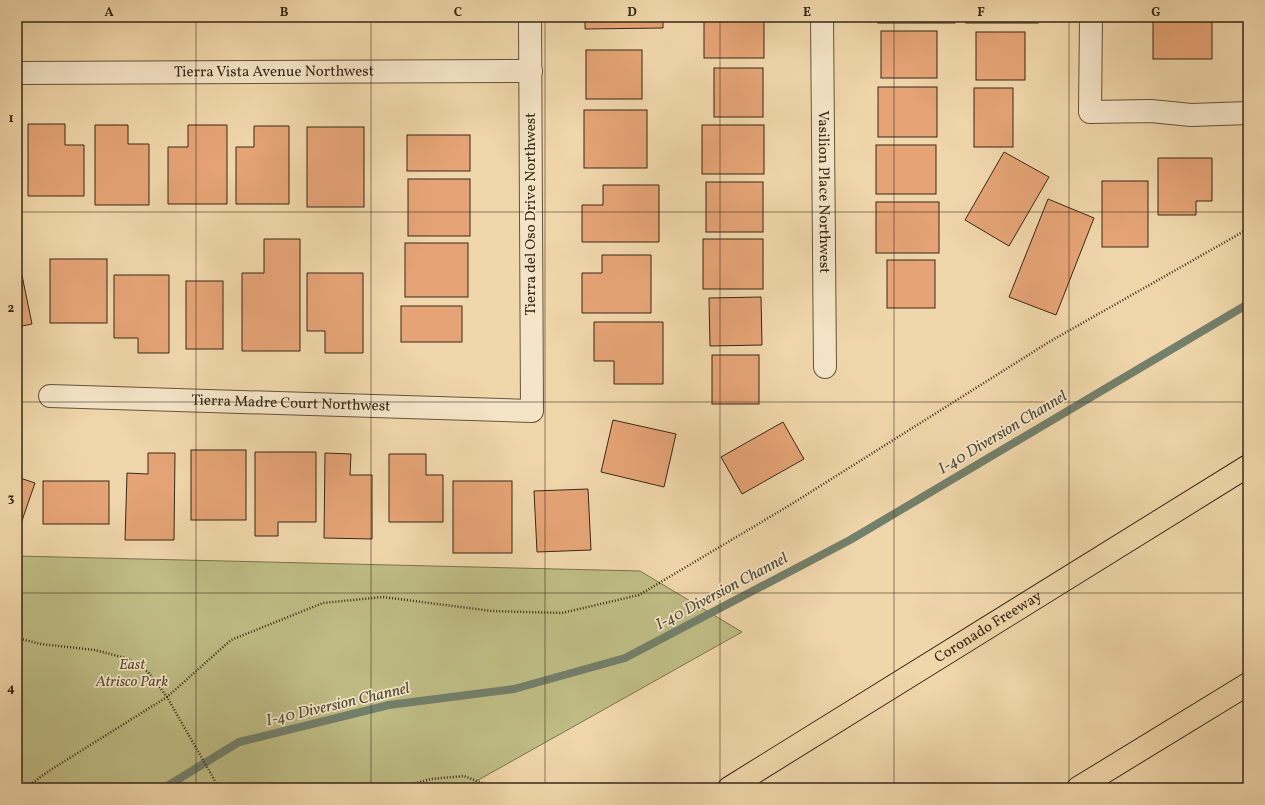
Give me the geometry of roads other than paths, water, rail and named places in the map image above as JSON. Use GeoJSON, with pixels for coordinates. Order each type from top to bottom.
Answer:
{"type":"FeatureCollection","features":[{"type":"Feature","properties":{"kind":"highway","name":"Coronado Freeway"},"geometry":{"type":"LineString","coordinates":[[729,788],[1248,466]]}},
{"type":"Feature","properties":{"kind":"highway"},"geometry":{"type":"LineString","coordinates":[[1078,788],[1248,684]]}},
{"type":"Feature","properties":{"kind":"street","name":"Tierra del Oso Drive Northwest"},"geometry":{"type":"LineString","coordinates":[[530,17],[532,411]]}},
{"type":"Feature","properties":{"kind":"street","name":"Vasilion Place Northwest"},"geometry":{"type":"LineString","coordinates":[[822,17],[825,367]]}},
{"type":"Feature","properties":{"kind":"street"},"geometry":{"type":"LineString","coordinates":[[1090,17],[1090,112],[1151,111],[1190,115],[1248,113]]}},
{"type":"Feature","properties":{"kind":"street","name":"Tierra Vista Avenue Northwest"},"geometry":{"type":"LineString","coordinates":[[17,73],[531,70]]}},
{"type":"Feature","properties":{"kind":"street","name":"Tierra Madre Court Northwest"},"geometry":{"type":"LineString","coordinates":[[50,396],[532,411]]}},
{"type":"Feature","properties":{"kind":"waterway","name":"I-40 Diversion Channel"},"geometry":{"type":"LineString","coordinates":[[164,788],[239,742],[389,705],[514,689],[625,658],[850,540],[1248,304]]}},
{"type":"Feature","properties":{"kind":"park label","name":"East Atrisco Park"},"geometry":{"type":"Point","coordinates":[132,674]}}]}
